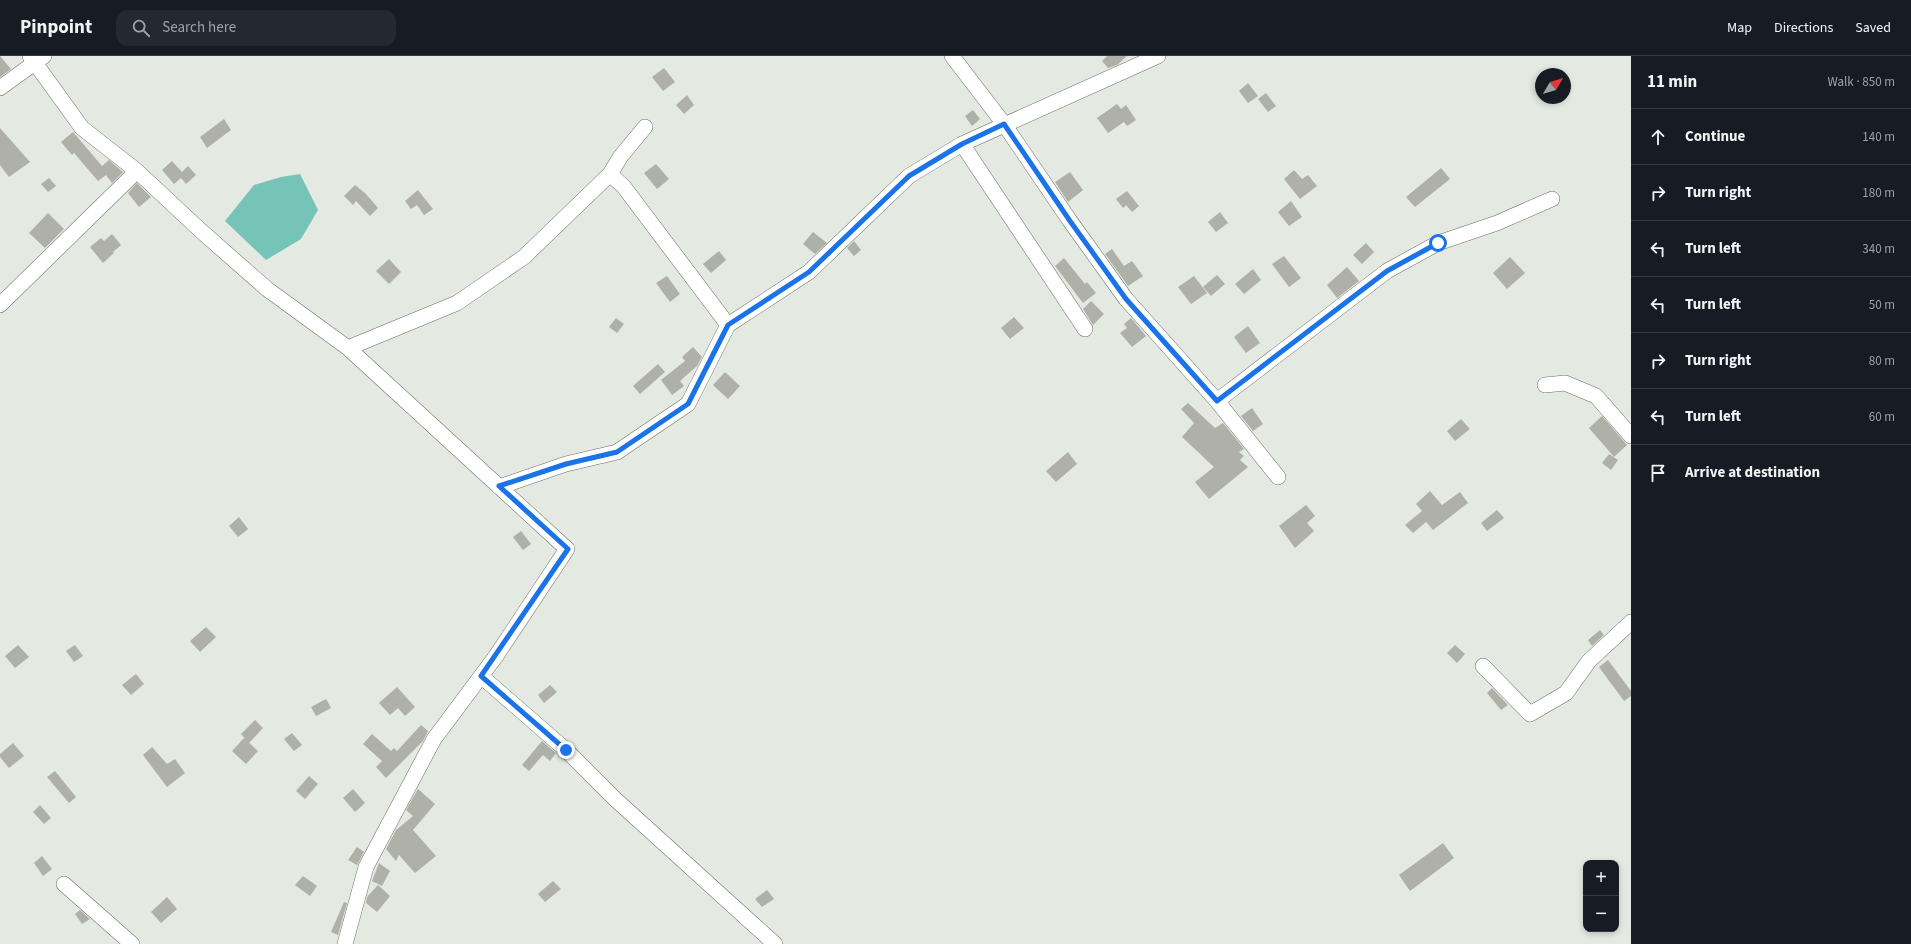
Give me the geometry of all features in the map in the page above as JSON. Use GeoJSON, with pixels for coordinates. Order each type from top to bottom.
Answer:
{"type":"FeatureCollection","features":[{"type":"Feature","properties":{"kind":"street"},"geometry":{"type":"LineString","coordinates":[[952,56],[1004,124],[1070,221],[1126,299],[1217,401],[1278,477]]}},
{"type":"Feature","properties":{"kind":"street"},"geometry":{"type":"LineString","coordinates":[[499,486],[566,464],[617,452],[688,404],[728,325],[809,272],[909,176],[962,144],[1158,56]]}},
{"type":"Feature","properties":{"kind":"street"},"geometry":{"type":"LineString","coordinates":[[0,88],[37,59],[82,128],[137,171],[200,230],[267,289],[348,348],[568,549],[481,676],[434,739],[366,867],[345,944]]}},
{"type":"Feature","properties":{"kind":"street"},"geometry":{"type":"LineString","coordinates":[[348,348],[457,303],[524,257],[610,174],[621,156],[645,127]]}},
{"type":"Feature","properties":{"kind":"street"},"geometry":{"type":"LineString","coordinates":[[962,144],[1085,329]]}},
{"type":"Feature","properties":{"kind":"street"},"geometry":{"type":"LineString","coordinates":[[0,305],[137,171]]}},
{"type":"Feature","properties":{"kind":"street"},"geometry":{"type":"LineString","coordinates":[[610,174],[624,187],[728,325]]}},
{"type":"Feature","properties":{"kind":"street"},"geometry":{"type":"LineString","coordinates":[[1217,401],[1387,271],[1438,243],[1497,222],[1552,199]]}},
{"type":"Feature","properties":{"kind":"street"},"geometry":{"type":"LineString","coordinates":[[1544,385],[1565,383],[1596,396],[1631,436]]}},
{"type":"Feature","properties":{"kind":"street"},"geometry":{"type":"LineString","coordinates":[[1483,666],[1530,714],[1566,693],[1589,661],[1631,622]]}},
{"type":"Feature","properties":{"kind":"street"},"geometry":{"type":"LineString","coordinates":[[481,676],[566,750],[615,799],[775,944]]}},
{"type":"Feature","properties":{"kind":"street"},"geometry":{"type":"LineString","coordinates":[[64,884],[132,944]]}},
{"type":"Feature","properties":{"kind":"water"},"geometry":{"type":"Polygon","coordinates":[[[300,174],[318,210],[301,239],[266,260],[225,221],[254,185],[281,177],[300,174]]]}},
{"type":"Feature","properties":{"kind":"building"},"geometry":{"type":"Polygon","coordinates":[[[0,56],[11,69],[0,77],[0,56]]]}},
{"type":"Feature","properties":{"kind":"building"},"geometry":{"type":"Polygon","coordinates":[[[1107,56],[1127,56],[1117,65],[1108,68],[1102,61],[1107,56]]]}},
{"type":"Feature","properties":{"kind":"building"},"geometry":{"type":"Polygon","coordinates":[[[664,68],[675,82],[663,91],[652,77],[664,68]]]}},
{"type":"Feature","properties":{"kind":"building"},"geometry":{"type":"Polygon","coordinates":[[[1248,83],[1258,96],[1248,103],[1239,91],[1248,83]]]}},
{"type":"Feature","properties":{"kind":"building"},"geometry":{"type":"Polygon","coordinates":[[[1266,93],[1276,106],[1268,112],[1258,99],[1266,93]]]}},
{"type":"Feature","properties":{"kind":"building"},"geometry":{"type":"Polygon","coordinates":[[[687,95],[694,105],[684,114],[676,105],[687,95]]]}},
{"type":"Feature","properties":{"kind":"building"},"geometry":{"type":"Polygon","coordinates":[[[1117,104],[1121,109],[1126,105],[1136,120],[1127,126],[1124,122],[1108,133],[1097,118],[1117,104]]]}},
{"type":"Feature","properties":{"kind":"building"},"geometry":{"type":"Polygon","coordinates":[[[973,110],[980,119],[972,126],[965,116],[973,110]]]}},
{"type":"Feature","properties":{"kind":"building"},"geometry":{"type":"Polygon","coordinates":[[[224,119],[231,130],[207,148],[200,137],[224,119]]]}},
{"type":"Feature","properties":{"kind":"building"},"geometry":{"type":"Polygon","coordinates":[[[0,128],[30,162],[9,177],[0,165],[0,128]]]}},
{"type":"Feature","properties":{"kind":"building"},"geometry":{"type":"Polygon","coordinates":[[[73,132],[102,166],[109,160],[123,172],[112,183],[106,175],[98,181],[74,153],[72,155],[61,142],[73,132]]]}},
{"type":"Feature","properties":{"kind":"building"},"geometry":{"type":"Polygon","coordinates":[[[172,161],[182,172],[188,166],[196,175],[186,184],[181,178],[174,184],[162,170],[172,161]]]}},
{"type":"Feature","properties":{"kind":"building"},"geometry":{"type":"Polygon","coordinates":[[[656,164],[669,179],[657,189],[644,173],[656,164]]]}},
{"type":"Feature","properties":{"kind":"building"},"geometry":{"type":"Polygon","coordinates":[[[1441,168],[1450,179],[1415,207],[1406,197],[1441,168]]]}},
{"type":"Feature","properties":{"kind":"building"},"geometry":{"type":"Polygon","coordinates":[[[1294,170],[1302,179],[1308,175],[1317,186],[1300,199],[1284,179],[1294,170]]]}},
{"type":"Feature","properties":{"kind":"building"},"geometry":{"type":"Polygon","coordinates":[[[1070,172],[1083,190],[1068,202],[1055,182],[1070,172]]]}},
{"type":"Feature","properties":{"kind":"building"},"geometry":{"type":"Polygon","coordinates":[[[49,178],[56,186],[48,192],[41,184],[49,178]]]}},
{"type":"Feature","properties":{"kind":"building"},"geometry":{"type":"Polygon","coordinates":[[[137,183],[151,197],[139,207],[128,193],[137,183]]]}},
{"type":"Feature","properties":{"kind":"building"},"geometry":{"type":"Polygon","coordinates":[[[355,185],[366,194],[378,208],[370,216],[356,201],[353,205],[344,196],[355,185]]]}},
{"type":"Feature","properties":{"kind":"building"},"geometry":{"type":"Polygon","coordinates":[[[418,190],[433,209],[424,215],[417,205],[411,209],[405,201],[418,190]]]}},
{"type":"Feature","properties":{"kind":"building"},"geometry":{"type":"Polygon","coordinates":[[[1127,191],[1139,206],[1132,212],[1126,205],[1123,208],[1116,199],[1127,191]]]}},
{"type":"Feature","properties":{"kind":"building"},"geometry":{"type":"Polygon","coordinates":[[[1291,201],[1302,217],[1289,226],[1278,212],[1291,201]]]}},
{"type":"Feature","properties":{"kind":"building"},"geometry":{"type":"Polygon","coordinates":[[[1220,212],[1228,223],[1216,232],[1208,222],[1220,212]]]}},
{"type":"Feature","properties":{"kind":"building"},"geometry":{"type":"Polygon","coordinates":[[[48,213],[64,229],[45,248],[29,233],[48,213]]]}},
{"type":"Feature","properties":{"kind":"building"},"geometry":{"type":"Polygon","coordinates":[[[813,232],[827,243],[815,254],[803,244],[813,232]]]}},
{"type":"Feature","properties":{"kind":"building"},"geometry":{"type":"Polygon","coordinates":[[[112,234],[121,245],[103,263],[90,247],[101,238],[104,241],[112,234]]]}},
{"type":"Feature","properties":{"kind":"building"},"geometry":{"type":"Polygon","coordinates":[[[854,241],[861,250],[854,256],[847,248],[854,241]]]}},
{"type":"Feature","properties":{"kind":"building"},"geometry":{"type":"Polygon","coordinates":[[[1366,243],[1374,252],[1362,264],[1353,255],[1366,243]]]}},
{"type":"Feature","properties":{"kind":"building"},"geometry":{"type":"Polygon","coordinates":[[[1112,249],[1124,266],[1132,261],[1143,276],[1128,286],[1105,254],[1112,249]]]}},
{"type":"Feature","properties":{"kind":"building"},"geometry":{"type":"Polygon","coordinates":[[[719,251],[726,260],[711,273],[703,264],[719,251]]]}},
{"type":"Feature","properties":{"kind":"building"},"geometry":{"type":"Polygon","coordinates":[[[1284,256],[1301,278],[1289,287],[1272,264],[1284,256]]]}},
{"type":"Feature","properties":{"kind":"building"},"geometry":{"type":"Polygon","coordinates":[[[1510,257],[1525,273],[1507,289],[1493,273],[1510,257]]]}},
{"type":"Feature","properties":{"kind":"building"},"geometry":{"type":"Polygon","coordinates":[[[1064,258],[1085,284],[1087,282],[1096,293],[1083,303],[1055,266],[1064,258]]]}},
{"type":"Feature","properties":{"kind":"building"},"geometry":{"type":"Polygon","coordinates":[[[389,259],[401,272],[389,284],[376,271],[389,259]]]}},
{"type":"Feature","properties":{"kind":"building"},"geometry":{"type":"Polygon","coordinates":[[[1347,267],[1359,281],[1337,298],[1327,285],[1347,267]]]}},
{"type":"Feature","properties":{"kind":"building"},"geometry":{"type":"Polygon","coordinates":[[[1253,269],[1261,280],[1244,294],[1235,284],[1253,269]]]}},
{"type":"Feature","properties":{"kind":"building"},"geometry":{"type":"Polygon","coordinates":[[[1217,275],[1225,284],[1211,296],[1203,287],[1217,275]]]}},
{"type":"Feature","properties":{"kind":"building"},"geometry":{"type":"Polygon","coordinates":[[[667,276],[680,294],[670,302],[656,283],[667,276]]]}},
{"type":"Feature","properties":{"kind":"building"},"geometry":{"type":"Polygon","coordinates":[[[1194,276],[1207,293],[1191,304],[1178,287],[1194,276]]]}},
{"type":"Feature","properties":{"kind":"building"},"geometry":{"type":"Polygon","coordinates":[[[1091,301],[1104,314],[1093,325],[1083,309],[1091,301]]]}},
{"type":"Feature","properties":{"kind":"building"},"geometry":{"type":"Polygon","coordinates":[[[1014,317],[1024,328],[1010,339],[1001,328],[1014,317]]]}},
{"type":"Feature","properties":{"kind":"building"},"geometry":{"type":"Polygon","coordinates":[[[616,318],[624,324],[617,333],[609,327],[616,318]]]}},
{"type":"Feature","properties":{"kind":"building"},"geometry":{"type":"Polygon","coordinates":[[[1131,318],[1146,336],[1132,347],[1120,333],[1127,328],[1124,324],[1131,318]]]}},
{"type":"Feature","properties":{"kind":"building"},"geometry":{"type":"Polygon","coordinates":[[[1248,326],[1260,343],[1246,353],[1234,337],[1248,326]]]}},
{"type":"Feature","properties":{"kind":"building"},"geometry":{"type":"Polygon","coordinates":[[[693,347],[702,357],[697,366],[680,381],[684,386],[672,395],[661,380],[685,361],[682,357],[693,347]]]}},
{"type":"Feature","properties":{"kind":"building"},"geometry":{"type":"Polygon","coordinates":[[[658,364],[665,372],[640,394],[633,386],[658,364]]]}},
{"type":"Feature","properties":{"kind":"building"},"geometry":{"type":"Polygon","coordinates":[[[725,372],[740,386],[728,399],[713,385],[725,372]]]}},
{"type":"Feature","properties":{"kind":"building"},"geometry":{"type":"Polygon","coordinates":[[[1188,403],[1215,428],[1223,423],[1244,449],[1239,452],[1244,456],[1240,460],[1248,467],[1209,499],[1195,482],[1214,467],[1182,437],[1194,423],[1181,409],[1188,403]]]}},
{"type":"Feature","properties":{"kind":"building"},"geometry":{"type":"Polygon","coordinates":[[[1252,408],[1263,424],[1253,431],[1241,416],[1252,408]]]}},
{"type":"Feature","properties":{"kind":"building"},"geometry":{"type":"Polygon","coordinates":[[[1602,416],[1627,445],[1614,457],[1589,428],[1602,416]]]}},
{"type":"Feature","properties":{"kind":"building"},"geometry":{"type":"Polygon","coordinates":[[[1461,419],[1470,429],[1455,441],[1447,431],[1461,419]]]}},
{"type":"Feature","properties":{"kind":"building"},"geometry":{"type":"Polygon","coordinates":[[[1068,452],[1077,464],[1056,482],[1046,471],[1068,452]]]}},
{"type":"Feature","properties":{"kind":"building"},"geometry":{"type":"Polygon","coordinates":[[[1609,454],[1618,460],[1611,470],[1602,463],[1609,454]]]}},
{"type":"Feature","properties":{"kind":"building"},"geometry":{"type":"Polygon","coordinates":[[[1430,491],[1442,505],[1460,492],[1468,503],[1433,530],[1426,522],[1413,533],[1405,525],[1422,511],[1416,504],[1430,491]]]}},
{"type":"Feature","properties":{"kind":"building"},"geometry":{"type":"Polygon","coordinates":[[[1306,505],[1315,516],[1307,523],[1314,531],[1295,548],[1279,526],[1306,505]]]}},
{"type":"Feature","properties":{"kind":"building"},"geometry":{"type":"Polygon","coordinates":[[[1497,510],[1504,518],[1487,531],[1481,523],[1497,510]]]}},
{"type":"Feature","properties":{"kind":"building"},"geometry":{"type":"Polygon","coordinates":[[[239,517],[248,529],[238,537],[229,526],[239,517]]]}},
{"type":"Feature","properties":{"kind":"building"},"geometry":{"type":"Polygon","coordinates":[[[521,531],[531,544],[523,550],[513,537],[521,531]]]}},
{"type":"Feature","properties":{"kind":"building"},"geometry":{"type":"Polygon","coordinates":[[[206,627],[216,637],[200,652],[190,641],[206,627]]]}},
{"type":"Feature","properties":{"kind":"building"},"geometry":{"type":"Polygon","coordinates":[[[1600,630],[1604,635],[1592,646],[1588,640],[1600,630]]]}},
{"type":"Feature","properties":{"kind":"building"},"geometry":{"type":"Polygon","coordinates":[[[18,645],[29,657],[15,668],[5,656],[18,645]]]}},
{"type":"Feature","properties":{"kind":"building"},"geometry":{"type":"Polygon","coordinates":[[[75,645],[83,656],[74,662],[66,651],[75,645]]]}},
{"type":"Feature","properties":{"kind":"building"},"geometry":{"type":"Polygon","coordinates":[[[1455,645],[1465,654],[1457,663],[1447,653],[1455,645]]]}},
{"type":"Feature","properties":{"kind":"building"},"geometry":{"type":"Polygon","coordinates":[[[1608,660],[1631,691],[1631,696],[1624,701],[1599,667],[1608,660]]]}},
{"type":"Feature","properties":{"kind":"building"},"geometry":{"type":"Polygon","coordinates":[[[136,674],[144,684],[131,695],[122,685],[136,674]]]}},
{"type":"Feature","properties":{"kind":"building"},"geometry":{"type":"Polygon","coordinates":[[[550,685],[557,692],[544,703],[538,695],[550,685]]]}},
{"type":"Feature","properties":{"kind":"building"},"geometry":{"type":"Polygon","coordinates":[[[397,687],[415,707],[405,716],[398,708],[390,715],[379,703],[397,687]]]}},
{"type":"Feature","properties":{"kind":"building"},"geometry":{"type":"Polygon","coordinates":[[[1492,688],[1508,705],[1501,710],[1487,693],[1492,688]]]}},
{"type":"Feature","properties":{"kind":"building"},"geometry":{"type":"Polygon","coordinates":[[[326,699],[331,708],[316,716],[311,707],[326,699]]]}},
{"type":"Feature","properties":{"kind":"building"},"geometry":{"type":"Polygon","coordinates":[[[255,720],[263,728],[249,743],[241,734],[255,720]]]}},
{"type":"Feature","properties":{"kind":"building"},"geometry":{"type":"Polygon","coordinates":[[[421,725],[428,731],[423,741],[386,778],[376,767],[382,761],[363,744],[372,734],[391,751],[394,748],[397,751],[421,725]]]}},
{"type":"Feature","properties":{"kind":"building"},"geometry":{"type":"Polygon","coordinates":[[[292,733],[302,745],[294,751],[284,739],[292,733]]]}},
{"type":"Feature","properties":{"kind":"building"},"geometry":{"type":"Polygon","coordinates":[[[244,738],[258,751],[246,764],[232,751],[244,738]]]}},
{"type":"Feature","properties":{"kind":"building"},"geometry":{"type":"Polygon","coordinates":[[[542,741],[556,753],[550,761],[543,755],[529,771],[522,765],[542,741]]]}},
{"type":"Feature","properties":{"kind":"building"},"geometry":{"type":"Polygon","coordinates":[[[13,743],[24,756],[9,768],[0,757],[0,754],[13,743]]]}},
{"type":"Feature","properties":{"kind":"building"},"geometry":{"type":"Polygon","coordinates":[[[152,747],[167,764],[175,759],[185,773],[167,787],[143,755],[152,747]]]}},
{"type":"Feature","properties":{"kind":"building"},"geometry":{"type":"Polygon","coordinates":[[[55,771],[76,797],[69,803],[47,777],[55,771]]]}},
{"type":"Feature","properties":{"kind":"building"},"geometry":{"type":"Polygon","coordinates":[[[309,776],[318,784],[305,799],[296,791],[309,776]]]}},
{"type":"Feature","properties":{"kind":"building"},"geometry":{"type":"Polygon","coordinates":[[[353,789],[365,803],[355,812],[343,798],[353,789]]]}},
{"type":"Feature","properties":{"kind":"building"},"geometry":{"type":"Polygon","coordinates":[[[418,789],[435,804],[413,830],[436,856],[415,873],[399,855],[396,861],[386,849],[396,830],[413,816],[406,810],[418,789]]]}},
{"type":"Feature","properties":{"kind":"building"},"geometry":{"type":"Polygon","coordinates":[[[40,805],[51,818],[44,824],[33,812],[40,805]]]}},
{"type":"Feature","properties":{"kind":"building"},"geometry":{"type":"Polygon","coordinates":[[[1443,843],[1454,858],[1410,891],[1399,875],[1443,843]]]}},
{"type":"Feature","properties":{"kind":"building"},"geometry":{"type":"Polygon","coordinates":[[[357,847],[364,852],[357,865],[348,860],[357,847]]]}},
{"type":"Feature","properties":{"kind":"building"},"geometry":{"type":"Polygon","coordinates":[[[42,856],[52,869],[43,876],[34,863],[42,856]]]}},
{"type":"Feature","properties":{"kind":"building"},"geometry":{"type":"Polygon","coordinates":[[[379,863],[390,871],[382,886],[372,881],[379,863]]]}},
{"type":"Feature","properties":{"kind":"building"},"geometry":{"type":"Polygon","coordinates":[[[303,876],[317,886],[310,896],[295,885],[303,876]]]}},
{"type":"Feature","properties":{"kind":"building"},"geometry":{"type":"Polygon","coordinates":[[[553,881],[561,889],[545,902],[538,894],[553,881]]]}},
{"type":"Feature","properties":{"kind":"building"},"geometry":{"type":"Polygon","coordinates":[[[378,885],[390,896],[377,912],[366,903],[367,897],[378,885]]]}},
{"type":"Feature","properties":{"kind":"building"},"geometry":{"type":"Polygon","coordinates":[[[767,890],[774,899],[762,907],[755,899],[767,890]]]}},
{"type":"Feature","properties":{"kind":"building"},"geometry":{"type":"Polygon","coordinates":[[[167,897],[177,909],[161,923],[151,912],[167,897]]]}},
{"type":"Feature","properties":{"kind":"building"},"geometry":{"type":"Polygon","coordinates":[[[344,902],[347,903],[338,935],[331,932],[344,902]]]}},
{"type":"Feature","properties":{"kind":"building"},"geometry":{"type":"Polygon","coordinates":[[[80,910],[90,919],[82,924],[75,914],[80,910]]]}},
{"type":"Feature","properties":{"kind":"route"},"geometry":{"type":"LineString","coordinates":[[566,750],[481,676],[568,549],[499,486],[566,464],[617,452],[688,404],[728,325],[809,272],[909,176],[962,144],[1004,124],[1070,221],[1126,299],[1217,401],[1387,271],[1438,243]]}}]}
